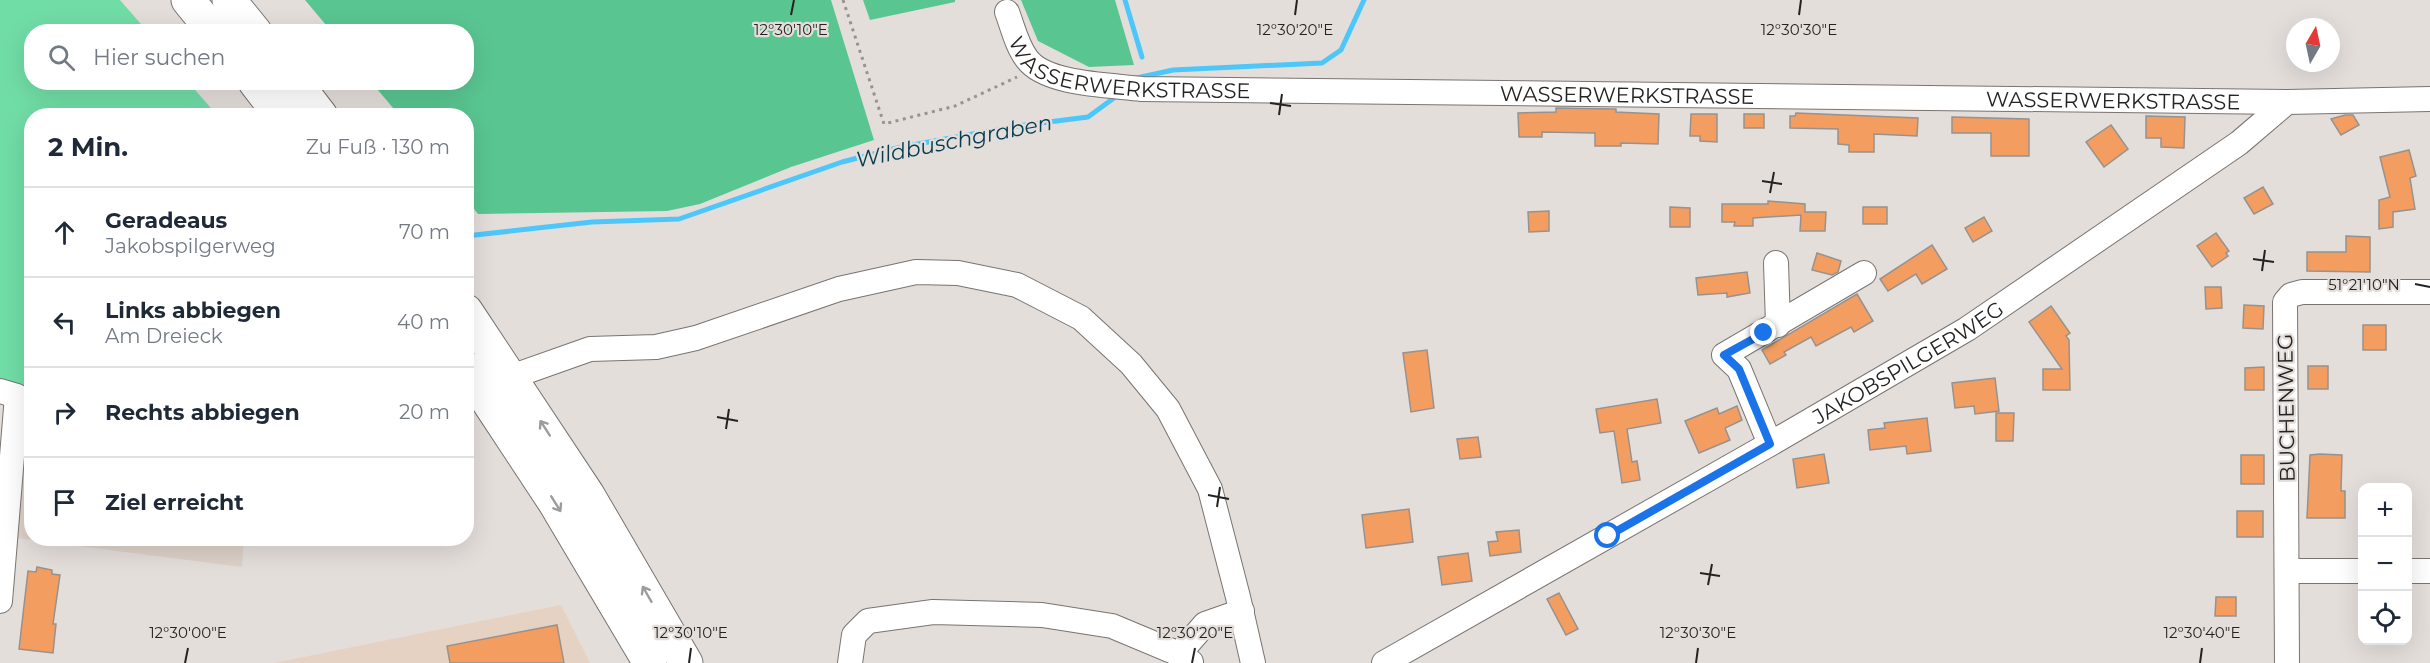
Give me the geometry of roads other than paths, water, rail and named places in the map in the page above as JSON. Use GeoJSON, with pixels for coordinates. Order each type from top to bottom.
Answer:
{"type":"FeatureCollection","features":[{"type":"Feature","properties":{"kind":"highway"},"geometry":{"type":"LineString","coordinates":[[188,0],[208,24]]}},
{"type":"Feature","properties":{"kind":"highway"},"geometry":{"type":"LineString","coordinates":[[229,0],[248,24]]}},
{"type":"Feature","properties":{"kind":"highway"},"geometry":{"type":"LineString","coordinates":[[261,90],[275,108]]}},
{"type":"Feature","properties":{"kind":"highway"},"geometry":{"type":"LineString","coordinates":[[301,90],[315,108]]}},
{"type":"Feature","properties":{"kind":"highway"},"geometry":{"type":"LineString","coordinates":[[474,323],[588,495],[686,663]]}},
{"type":"Feature","properties":{"kind":"highway"},"geometry":{"type":"LineString","coordinates":[[474,380],[555,503],[650,663]]}},
{"type":"Feature","properties":{"kind":"street","name":"WASSERWERKSTRASSE"},"geometry":{"type":"LineString","coordinates":[[1007,12],[1020,48],[1039,71],[1060,78],[1142,89],[2287,102]]}},
{"type":"Feature","properties":{"kind":"street"},"geometry":{"type":"LineString","coordinates":[[2287,102],[2430,99]]}},
{"type":"Feature","properties":{"kind":"street","name":"JAKOBSPILGERWEG"},"geometry":{"type":"LineString","coordinates":[[1384,663],[1770,444],[2019,296],[2239,143],[2287,102]]}},
{"type":"Feature","properties":{"kind":"street"},"geometry":{"type":"LineString","coordinates":[[1776,263],[1778,325]]}},
{"type":"Feature","properties":{"kind":"street"},"geometry":{"type":"LineString","coordinates":[[511,377],[590,349],[656,347],[696,338],[839,288],[916,272],[958,273],[1017,285],[1081,318],[1131,364],[1168,409],[1210,489],[1253,663]]}},
{"type":"Feature","properties":{"kind":"street"},"geometry":{"type":"LineString","coordinates":[[1770,444],[1739,369],[1724,355],[1864,273]]}},
{"type":"Feature","properties":{"kind":"street","name":"BUCHENWEG"},"geometry":{"type":"LineString","coordinates":[[2287,663],[2284,302],[2291,295],[2302,291],[2430,292]]}},
{"type":"Feature","properties":{"kind":"street"},"geometry":{"type":"LineString","coordinates":[[0,390],[17,396],[1,578]]}},
{"type":"Feature","properties":{"kind":"street"},"geometry":{"type":"LineString","coordinates":[[2287,571],[2358,571]]}},
{"type":"Feature","properties":{"kind":"street"},"geometry":{"type":"LineString","coordinates":[[2412,571],[2430,571]]}},
{"type":"Feature","properties":{"kind":"street"},"geometry":{"type":"LineString","coordinates":[[850,663],[854,635],[868,621],[933,612],[1042,615],[1112,626],[1185,659],[1204,624],[1242,611]]}},
{"type":"Feature","properties":{"kind":"waterway"},"geometry":{"type":"LineString","coordinates":[[1125,0],[1142,57]]}},
{"type":"Feature","properties":{"kind":"waterway","name":"Wildbuschgraben"},"geometry":{"type":"LineString","coordinates":[[1132,79],[1173,70],[1322,63],[1341,50],[1364,0]]}},
{"type":"Feature","properties":{"kind":"waterway","name":"Wildbuschgraben"},"geometry":{"type":"LineString","coordinates":[[474,235],[592,222],[679,219],[842,162],[901,147],[1017,126],[1088,117],[1118,95]]}}]}
